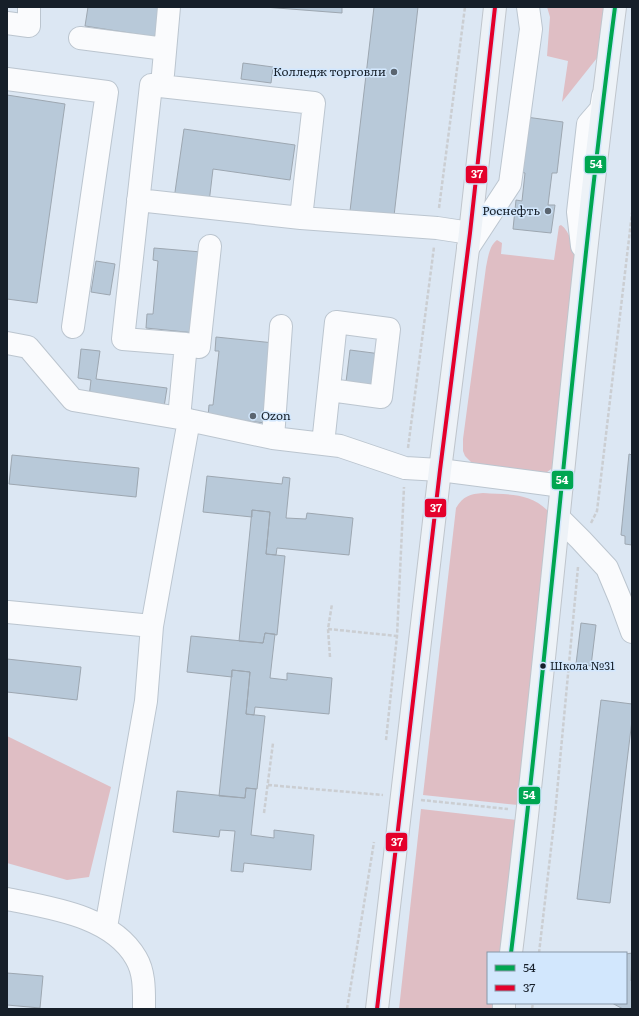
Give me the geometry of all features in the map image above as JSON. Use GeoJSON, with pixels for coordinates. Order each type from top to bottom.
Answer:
{"type":"FeatureCollection","features":[{"type":"Feature","properties":{"kind":"main road"},"geometry":{"type":"LineString","coordinates":[[377,1009],[440,470],[469,240],[495,7]]}},
{"type":"Feature","properties":{"kind":"main road"},"geometry":{"type":"LineString","coordinates":[[511,952],[529,803],[584,263],[615,7]]}},
{"type":"Feature","properties":{"kind":"street"},"geometry":{"type":"LineString","coordinates":[[7,23],[29,26],[29,7]]}},
{"type":"Feature","properties":{"kind":"street"},"geometry":{"type":"LineString","coordinates":[[162,74],[166,49],[169,7]]}},
{"type":"Feature","properties":{"kind":"street"},"geometry":{"type":"LineString","coordinates":[[138,200],[301,218],[437,228],[469,240],[510,184],[531,29],[528,7]]}},
{"type":"Feature","properties":{"kind":"street"},"geometry":{"type":"LineString","coordinates":[[80,38],[166,49]]}},
{"type":"Feature","properties":{"kind":"street"},"geometry":{"type":"LineString","coordinates":[[7,79],[107,92],[73,327]]}},
{"type":"Feature","properties":{"kind":"street"},"geometry":{"type":"LineString","coordinates":[[210,246],[198,347],[186,344],[123,339],[151,85],[314,103],[301,218]]}},
{"type":"Feature","properties":{"kind":"street"},"geometry":{"type":"LineString","coordinates":[[273,438],[281,326]]}},
{"type":"Feature","properties":{"kind":"street"},"geometry":{"type":"LineString","coordinates":[[7,343],[28,346],[73,400],[184,419],[273,438],[340,446],[405,468],[440,470],[562,486]]}},
{"type":"Feature","properties":{"kind":"street"},"geometry":{"type":"LineString","coordinates":[[106,927],[146,701],[152,626],[184,419],[186,344]]}},
{"type":"Feature","properties":{"kind":"street"},"geometry":{"type":"LineString","coordinates":[[323,444],[330,390]]}},
{"type":"Feature","properties":{"kind":"street"},"geometry":{"type":"LineString","coordinates":[[558,518],[607,568],[626,598],[632,632]]}},
{"type":"Feature","properties":{"kind":"street"},"geometry":{"type":"LineString","coordinates":[[8,612],[152,626]]}},
{"type":"Feature","properties":{"kind":"street"},"geometry":{"type":"LineString","coordinates":[[7,899],[63,910],[106,927],[126,944],[137,959],[143,977],[144,1009]]}},
{"type":"Feature","properties":{"kind":"path"},"geometry":{"type":"LineString","coordinates":[[386,740],[396,636],[405,468],[465,7]]}},
{"type":"Feature","properties":{"kind":"path"},"geometry":{"type":"LineString","coordinates":[[539,952],[555,814],[581,540],[597,511],[632,213]]}},
{"type":"Feature","properties":{"kind":"path"},"geometry":{"type":"LineString","coordinates":[[330,657],[328,629],[332,604]]}},
{"type":"Feature","properties":{"kind":"path"},"geometry":{"type":"LineString","coordinates":[[328,629],[396,636]]}},
{"type":"Feature","properties":{"kind":"path"},"geometry":{"type":"LineString","coordinates":[[264,813],[273,743]]}},
{"type":"Feature","properties":{"kind":"path"},"geometry":{"type":"LineString","coordinates":[[382,795],[383,787]]}},
{"type":"Feature","properties":{"kind":"path"},"geometry":{"type":"LineString","coordinates":[[347,1009],[374,841]]}},
{"type":"Feature","properties":{"kind":"shaded area"},"geometry":{"type":"Polygon","coordinates":[[[547,7],[607,7],[597,58],[562,102],[568,61],[547,56],[550,17],[547,7]]]}},
{"type":"Feature","properties":{"kind":"shaded area"},"geometry":{"type":"Polygon","coordinates":[[[561,225],[569,235],[577,257],[554,467],[539,475],[475,466],[465,456],[463,451],[463,439],[489,252],[492,245],[497,240],[502,243],[501,254],[554,260],[559,226],[561,225]]]}},
{"type":"Feature","properties":{"kind":"shaded area"},"geometry":{"type":"Polygon","coordinates":[[[483,493],[526,497],[534,500],[548,511],[518,805],[423,795],[456,508],[467,496],[483,493]]]}},
{"type":"Feature","properties":{"kind":"shaded area"},"geometry":{"type":"Polygon","coordinates":[[[7,736],[111,787],[89,877],[67,880],[7,863],[7,736]]]}},
{"type":"Feature","properties":{"kind":"shaded area"},"geometry":{"type":"Polygon","coordinates":[[[421,809],[517,820],[501,952],[487,952],[487,1004],[496,1004],[495,1009],[399,1009],[421,809]]]}},
{"type":"Feature","properties":{"kind":"building"},"geometry":{"type":"Polygon","coordinates":[[[88,7],[160,7],[155,37],[85,26],[88,7]]]}},
{"type":"Feature","properties":{"kind":"building"},"geometry":{"type":"Polygon","coordinates":[[[264,7],[342,7],[342,13],[264,7]]]}},
{"type":"Feature","properties":{"kind":"building"},"geometry":{"type":"Polygon","coordinates":[[[374,7],[418,7],[394,216],[350,211],[374,7]]]}},
{"type":"Feature","properties":{"kind":"building"},"geometry":{"type":"Polygon","coordinates":[[[243,63],[273,67],[271,83],[241,79],[243,63]]]}},
{"type":"Feature","properties":{"kind":"building"},"geometry":{"type":"Polygon","coordinates":[[[7,95],[65,104],[37,303],[7,299],[7,95]]]}},
{"type":"Feature","properties":{"kind":"building"},"geometry":{"type":"Polygon","coordinates":[[[526,117],[563,122],[557,173],[552,173],[548,205],[555,205],[551,233],[513,229],[516,200],[522,201],[525,173],[520,172],[526,117]]]}},
{"type":"Feature","properties":{"kind":"building"},"geometry":{"type":"Polygon","coordinates":[[[184,129],[295,145],[290,180],[213,169],[208,211],[173,206],[184,129]]]}},
{"type":"Feature","properties":{"kind":"building"},"geometry":{"type":"Polygon","coordinates":[[[154,248],[213,253],[205,334],[146,328],[147,314],[153,314],[158,261],[153,260],[154,248]]]}},
{"type":"Feature","properties":{"kind":"building"},"geometry":{"type":"Polygon","coordinates":[[[96,261],[115,264],[110,295],[91,292],[96,261]]]}},
{"type":"Feature","properties":{"kind":"building"},"geometry":{"type":"Polygon","coordinates":[[[216,337],[274,343],[266,423],[208,417],[209,405],[213,405],[219,351],[215,351],[216,337]]]}},
{"type":"Feature","properties":{"kind":"building"},"geometry":{"type":"Polygon","coordinates":[[[81,349],[100,351],[96,379],[167,388],[164,407],[89,397],[91,380],[78,378],[81,349]]]}},
{"type":"Feature","properties":{"kind":"building"},"geometry":{"type":"Polygon","coordinates":[[[350,350],[381,354],[377,393],[345,390],[350,350]]]}},
{"type":"Feature","properties":{"kind":"building"},"geometry":{"type":"Polygon","coordinates":[[[629,454],[632,455],[632,545],[625,544],[625,536],[621,535],[629,454]]]}},
{"type":"Feature","properties":{"kind":"building"},"geometry":{"type":"Polygon","coordinates":[[[12,455],[139,468],[136,497],[9,484],[12,455]]]}},
{"type":"Feature","properties":{"kind":"building"},"geometry":{"type":"Polygon","coordinates":[[[207,476],[282,484],[283,477],[290,478],[286,518],[306,519],[307,513],[353,518],[349,555],[277,548],[276,555],[266,554],[270,512],[252,510],[252,517],[203,512],[207,476]]]}},
{"type":"Feature","properties":{"kind":"building"},"geometry":{"type":"Polygon","coordinates":[[[252,510],[270,512],[266,554],[285,556],[277,635],[265,633],[263,643],[239,641],[252,510]]]}},
{"type":"Feature","properties":{"kind":"building"},"geometry":{"type":"Polygon","coordinates":[[[581,623],[596,625],[591,666],[576,664],[581,623]]]}},
{"type":"Feature","properties":{"kind":"building"},"geometry":{"type":"Polygon","coordinates":[[[265,633],[275,634],[270,678],[287,680],[287,673],[332,678],[329,714],[255,707],[254,715],[246,714],[250,672],[232,670],[232,677],[187,672],[191,636],[263,643],[265,633]]]}},
{"type":"Feature","properties":{"kind":"building"},"geometry":{"type":"Polygon","coordinates":[[[7,659],[81,667],[77,700],[7,692],[7,659]]]}},
{"type":"Feature","properties":{"kind":"building"},"geometry":{"type":"Polygon","coordinates":[[[232,670],[250,672],[246,714],[265,716],[257,789],[246,788],[245,798],[219,796],[232,670]]]}},
{"type":"Feature","properties":{"kind":"building"},"geometry":{"type":"Polygon","coordinates":[[[601,700],[632,704],[632,720],[610,903],[577,899],[601,700]]]}},
{"type":"Feature","properties":{"kind":"building"},"geometry":{"type":"Polygon","coordinates":[[[246,788],[256,789],[251,835],[274,838],[274,830],[314,835],[311,870],[244,863],[243,872],[231,871],[235,831],[220,830],[219,837],[173,832],[177,791],[245,798],[246,788]]]}},
{"type":"Feature","properties":{"kind":"building"},"geometry":{"type":"Polygon","coordinates":[[[632,953],[632,1009],[623,1009],[614,1004],[627,1004],[627,954],[632,953]]]}},
{"type":"Feature","properties":{"kind":"building"},"geometry":{"type":"Polygon","coordinates":[[[7,973],[43,976],[40,1008],[7,1005],[7,973]]]}},
{"type":"Feature","properties":{"kind":"transit line","name":"37"},"geometry":{"type":"LineString","coordinates":[[377,1009],[440,470],[470,233],[495,7]]}},
{"type":"Feature","properties":{"kind":"transit line","name":"54"},"geometry":{"type":"LineString","coordinates":[[511,952],[538,717],[587,243],[615,7]]}},
{"type":"Feature","properties":{"kind":"place","name":"Колледж торговли"},"geometry":{"type":"Point","coordinates":[394,72]}},
{"type":"Feature","properties":{"kind":"place","name":"Роснефть"},"geometry":{"type":"Point","coordinates":[548,211]}},
{"type":"Feature","properties":{"kind":"place","name":"Ozon"},"geometry":{"type":"Point","coordinates":[253,416]}},
{"type":"Feature","properties":{"kind":"place","name":"Школа №31"},"geometry":{"type":"Point","coordinates":[543,666]}}]}
